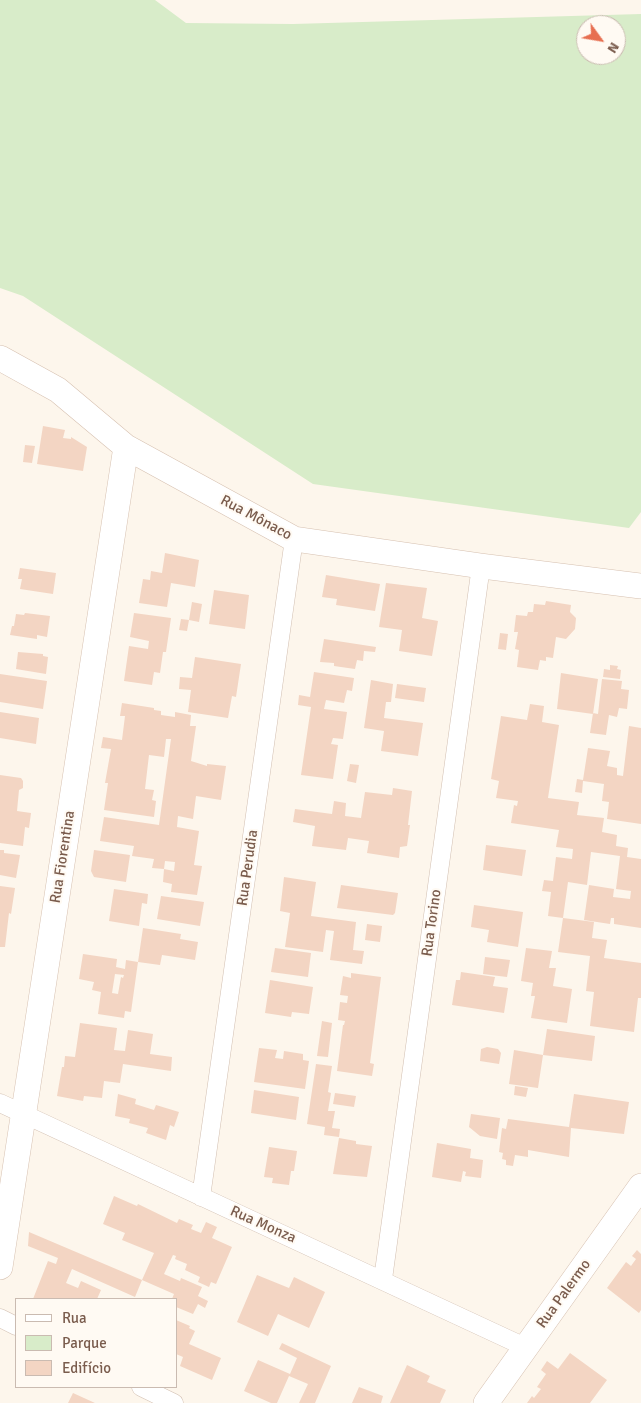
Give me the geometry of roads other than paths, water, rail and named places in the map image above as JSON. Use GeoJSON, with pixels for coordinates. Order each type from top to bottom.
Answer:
{"type":"FeatureCollection","features":[{"type":"Feature","properties":{"kind":"street","name":"Rua Mônaco"},"geometry":{"type":"LineString","coordinates":[[0,358],[58,390],[126,447],[294,539],[481,566],[641,586]]}},
{"type":"Feature","properties":{"kind":"street","name":"Rua Fiorentina"},"geometry":{"type":"LineString","coordinates":[[0,1267],[126,447]]}},
{"type":"Feature","properties":{"kind":"street","name":"Rua Perudia"},"geometry":{"type":"LineString","coordinates":[[201,1197],[294,539]]}},
{"type":"Feature","properties":{"kind":"street","name":"Rua Torino"},"geometry":{"type":"LineString","coordinates":[[382,1279],[481,566]]}},
{"type":"Feature","properties":{"kind":"street","name":"Rua Monza"},"geometry":{"type":"LineString","coordinates":[[0,1103],[525,1347]]}},
{"type":"Feature","properties":{"kind":"street","name":"Rua Palermo"},"geometry":{"type":"LineString","coordinates":[[486,1403],[641,1186]]}},
{"type":"Feature","properties":{"kind":"street"},"geometry":{"type":"LineString","coordinates":[[0,1318],[15,1326]]}},
{"type":"Feature","properties":{"kind":"street"},"geometry":{"type":"LineString","coordinates":[[143,1388],[174,1403]]}}]}
